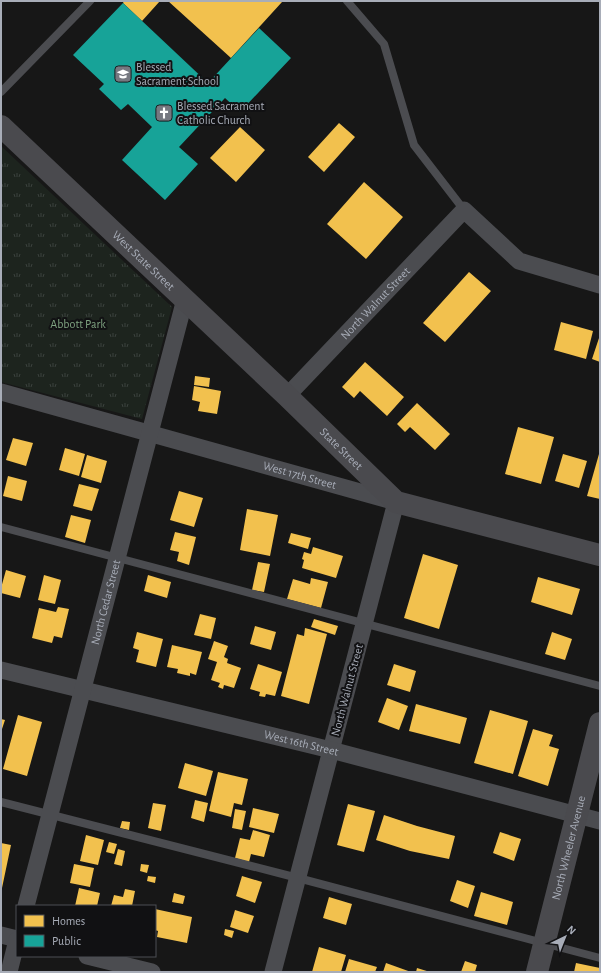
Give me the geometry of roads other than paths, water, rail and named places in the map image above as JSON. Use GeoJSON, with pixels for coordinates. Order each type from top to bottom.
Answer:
{"type":"FeatureCollection","features":[{"type":"Feature","properties":{"kind":"street","name":"West State Street"},"geometry":{"type":"LineString","coordinates":[[1,126],[287,396]]}},
{"type":"Feature","properties":{"kind":"street"},"geometry":{"type":"LineString","coordinates":[[464,210],[519,261],[600,285]]}},
{"type":"Feature","properties":{"kind":"street","name":"North Walnut Street"},"geometry":{"type":"LineString","coordinates":[[287,396],[464,210]]}},
{"type":"Feature","properties":{"kind":"street","name":"North Cedar Street"},"geometry":{"type":"LineString","coordinates":[[26,905],[185,299]]}},
{"type":"Feature","properties":{"kind":"street","name":"West 17th Street"},"geometry":{"type":"LineString","coordinates":[[1,392],[396,502],[600,555]]}},
{"type":"Feature","properties":{"kind":"street","name":"State Street"},"geometry":{"type":"LineString","coordinates":[[287,396],[396,502]]}},
{"type":"Feature","properties":{"kind":"street","name":"North Walnut Street"},"geometry":{"type":"LineString","coordinates":[[273,972],[396,502]]}},
{"type":"Feature","properties":{"kind":"street","name":"West 16th Street"},"geometry":{"type":"LineString","coordinates":[[1,670],[331,750],[600,821]]}},
{"type":"Feature","properties":{"kind":"street","name":"North Wheeler Avenue"},"geometry":{"type":"LineString","coordinates":[[536,972],[600,723]]}},
{"type":"Feature","properties":{"kind":"street"},"geometry":{"type":"LineString","coordinates":[[1,935],[16,940]]}},
{"type":"Feature","properties":{"kind":"street"},"geometry":{"type":"LineString","coordinates":[[9,972],[16,944]]}},
{"type":"Feature","properties":{"kind":"street"},"geometry":{"type":"LineString","coordinates":[[91,957],[152,972]]}},
{"type":"Feature","properties":{"kind":"lane"},"geometry":{"type":"LineString","coordinates":[[1,92],[90,1]]}},
{"type":"Feature","properties":{"kind":"lane"},"geometry":{"type":"LineString","coordinates":[[347,1],[384,44],[414,146],[464,210]]}},
{"type":"Feature","properties":{"kind":"lane"},"geometry":{"type":"LineString","coordinates":[[1,527],[600,686]]}},
{"type":"Feature","properties":{"kind":"lane"},"geometry":{"type":"LineString","coordinates":[[1,802],[298,878],[600,958]]}},
{"type":"Feature","properties":{"kind":"place","name":"Blessed Sacrament School"},"geometry":{"type":"Point","coordinates":[123,74]}},
{"type":"Feature","properties":{"kind":"place","name":"Blessed Sacrament Catholic Church"},"geometry":{"type":"Point","coordinates":[164,113]}},
{"type":"Feature","properties":{"kind":"park label","name":"Abbott Park"},"geometry":{"type":"Point","coordinates":[78,324]}}]}
